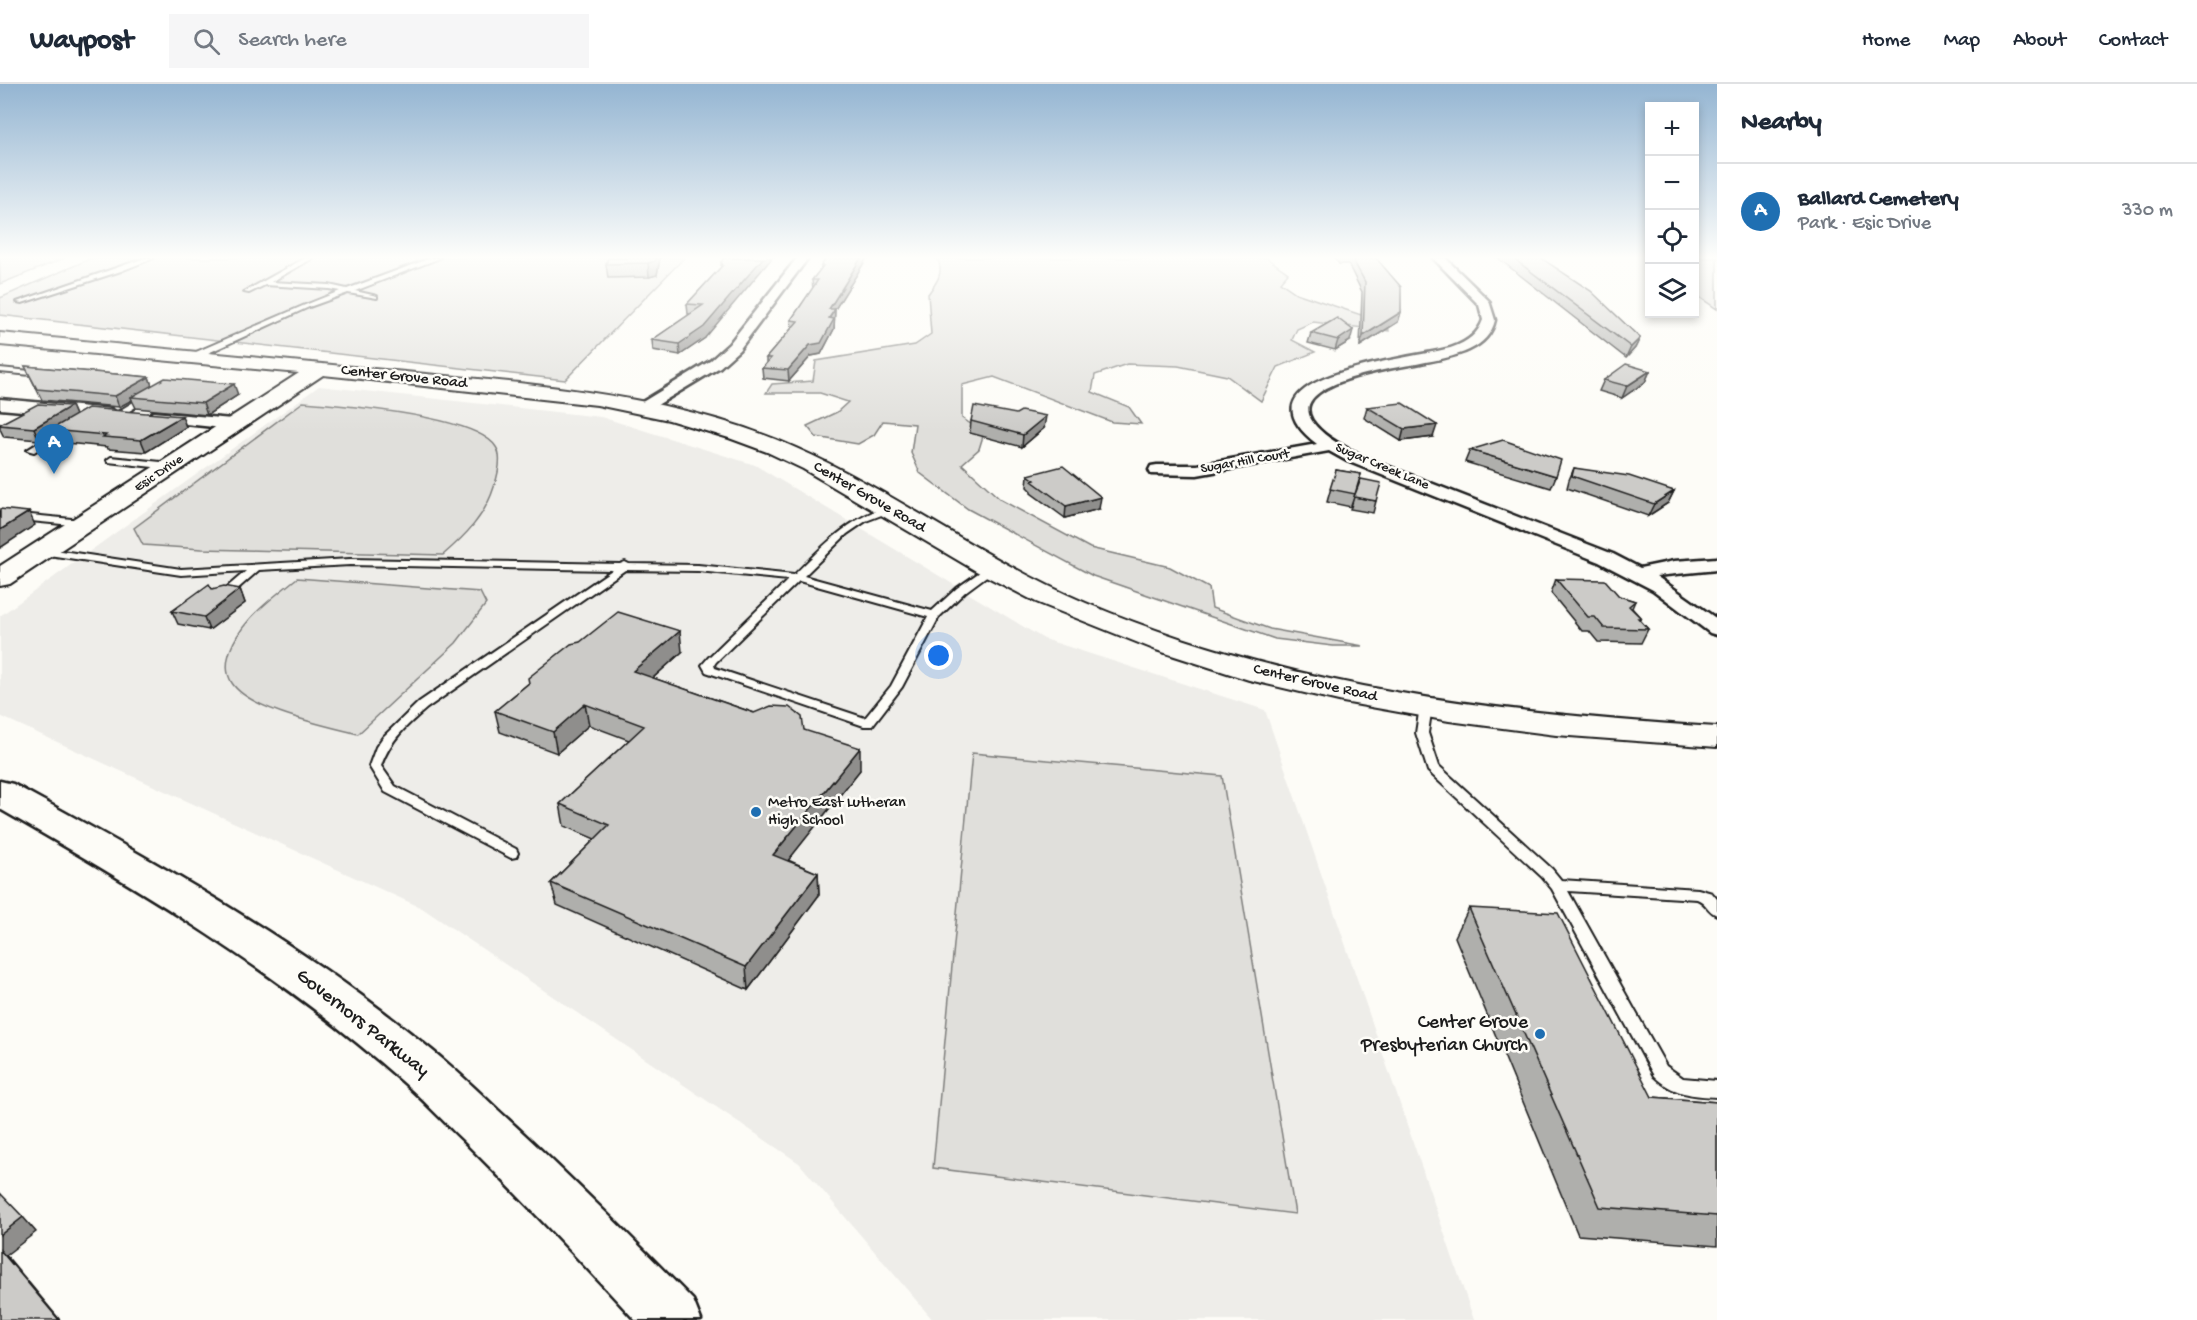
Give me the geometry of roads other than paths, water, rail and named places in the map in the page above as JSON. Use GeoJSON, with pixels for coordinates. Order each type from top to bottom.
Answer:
{"type":"FeatureCollection","features":[{"type":"Feature","properties":{"kind":"main road","name":"Governors Parkway"},"geometry":{"type":"LineString","coordinates":[[0,793],[100,848],[216,917],[298,973],[418,1066],[554,1195],[674,1320]]}},
{"type":"Feature","properties":{"kind":"street"},"geometry":{"type":"LineString","coordinates":[[644,407],[715,364],[734,347],[758,316]]}},
{"type":"Feature","properties":{"kind":"street","name":"Sugar Creek Lane"},"geometry":{"type":"LineString","coordinates":[[1488,316],[1487,328],[1472,343],[1456,351],[1339,376],[1315,386],[1302,399],[1300,407],[1303,418],[1316,435],[1353,458],[1575,544],[1638,574],[1686,604],[1717,629]]}},
{"type":"Feature","properties":{"kind":"street","name":"Center Grove Road"},"geometry":{"type":"LineString","coordinates":[[0,339],[566,393],[644,407],[705,423],[777,448],[810,463],[992,569],[1099,619],[1218,660],[1291,681],[1426,706],[1554,724],[1717,737]]}},
{"type":"Feature","properties":{"kind":"street","name":"Esic Drive"},"geometry":{"type":"LineString","coordinates":[[4,572],[85,524],[232,424],[318,369]]}},
{"type":"Feature","properties":{"kind":"street"},"geometry":{"type":"LineString","coordinates":[[0,404],[91,416],[118,414],[232,424]]}},
{"type":"Feature","properties":{"kind":"street"},"geometry":{"type":"LineString","coordinates":[[0,418],[23,406]]}},
{"type":"Feature","properties":{"kind":"street","name":"Sugar Hill Court"},"geometry":{"type":"LineString","coordinates":[[1157,470],[1197,470],[1332,446]]}},
{"type":"Feature","properties":{"kind":"street"},"geometry":{"type":"LineString","coordinates":[[1638,574],[1674,567],[1717,564]]}},
{"type":"Feature","properties":{"kind":"lane"},"geometry":{"type":"LineString","coordinates":[[192,357],[288,316]]}},
{"type":"Feature","properties":{"kind":"lane"},"geometry":{"type":"LineString","coordinates":[[0,370],[51,375]]}},
{"type":"Feature","properties":{"kind":"lane"},"geometry":{"type":"LineString","coordinates":[[118,414],[159,391]]}},
{"type":"Feature","properties":{"kind":"lane"},"geometry":{"type":"LineString","coordinates":[[31,450],[76,424]]}},
{"type":"Feature","properties":{"kind":"lane"},"geometry":{"type":"LineString","coordinates":[[111,459],[171,466]]}},
{"type":"Feature","properties":{"kind":"lane"},"geometry":{"type":"LineString","coordinates":[[889,509],[853,525],[712,660],[708,665],[711,671],[868,723],[896,687],[934,615],[961,590],[992,569]]}},
{"type":"Feature","properties":{"kind":"lane"},"geometry":{"type":"LineString","coordinates":[[0,515],[85,524]]}},
{"type":"Feature","properties":{"kind":"lane"},"geometry":{"type":"LineString","coordinates":[[42,551],[182,572],[350,562],[698,568],[798,578],[934,615]]}},
{"type":"Feature","properties":{"kind":"lane"},"geometry":{"type":"LineString","coordinates":[[511,854],[480,835],[390,789],[375,766],[380,748],[399,726],[423,705],[625,566]]}},
{"type":"Feature","properties":{"kind":"lane"},"geometry":{"type":"LineString","coordinates":[[221,598],[255,569]]}},
{"type":"Feature","properties":{"kind":"lane"},"geometry":{"type":"LineString","coordinates":[[1426,706],[1422,733],[1432,768],[1547,873],[1557,885],[1660,1071],[1670,1081],[1685,1087],[1717,1089]]}},
{"type":"Feature","properties":{"kind":"lane"},"geometry":{"type":"LineString","coordinates":[[1557,885],[1698,894],[1707,897],[1717,909]]}},
{"type":"Feature","properties":{"kind":"place","name":"Ballard Cemetery"},"geometry":{"type":"Point","coordinates":[54,474]}},
{"type":"Feature","properties":{"kind":"place","name":"Metro East Lutheran High School"},"geometry":{"type":"Point","coordinates":[756,812]}},
{"type":"Feature","properties":{"kind":"place","name":"Center Grove Presbyterian Church"},"geometry":{"type":"Point","coordinates":[1540,1034]}}]}
